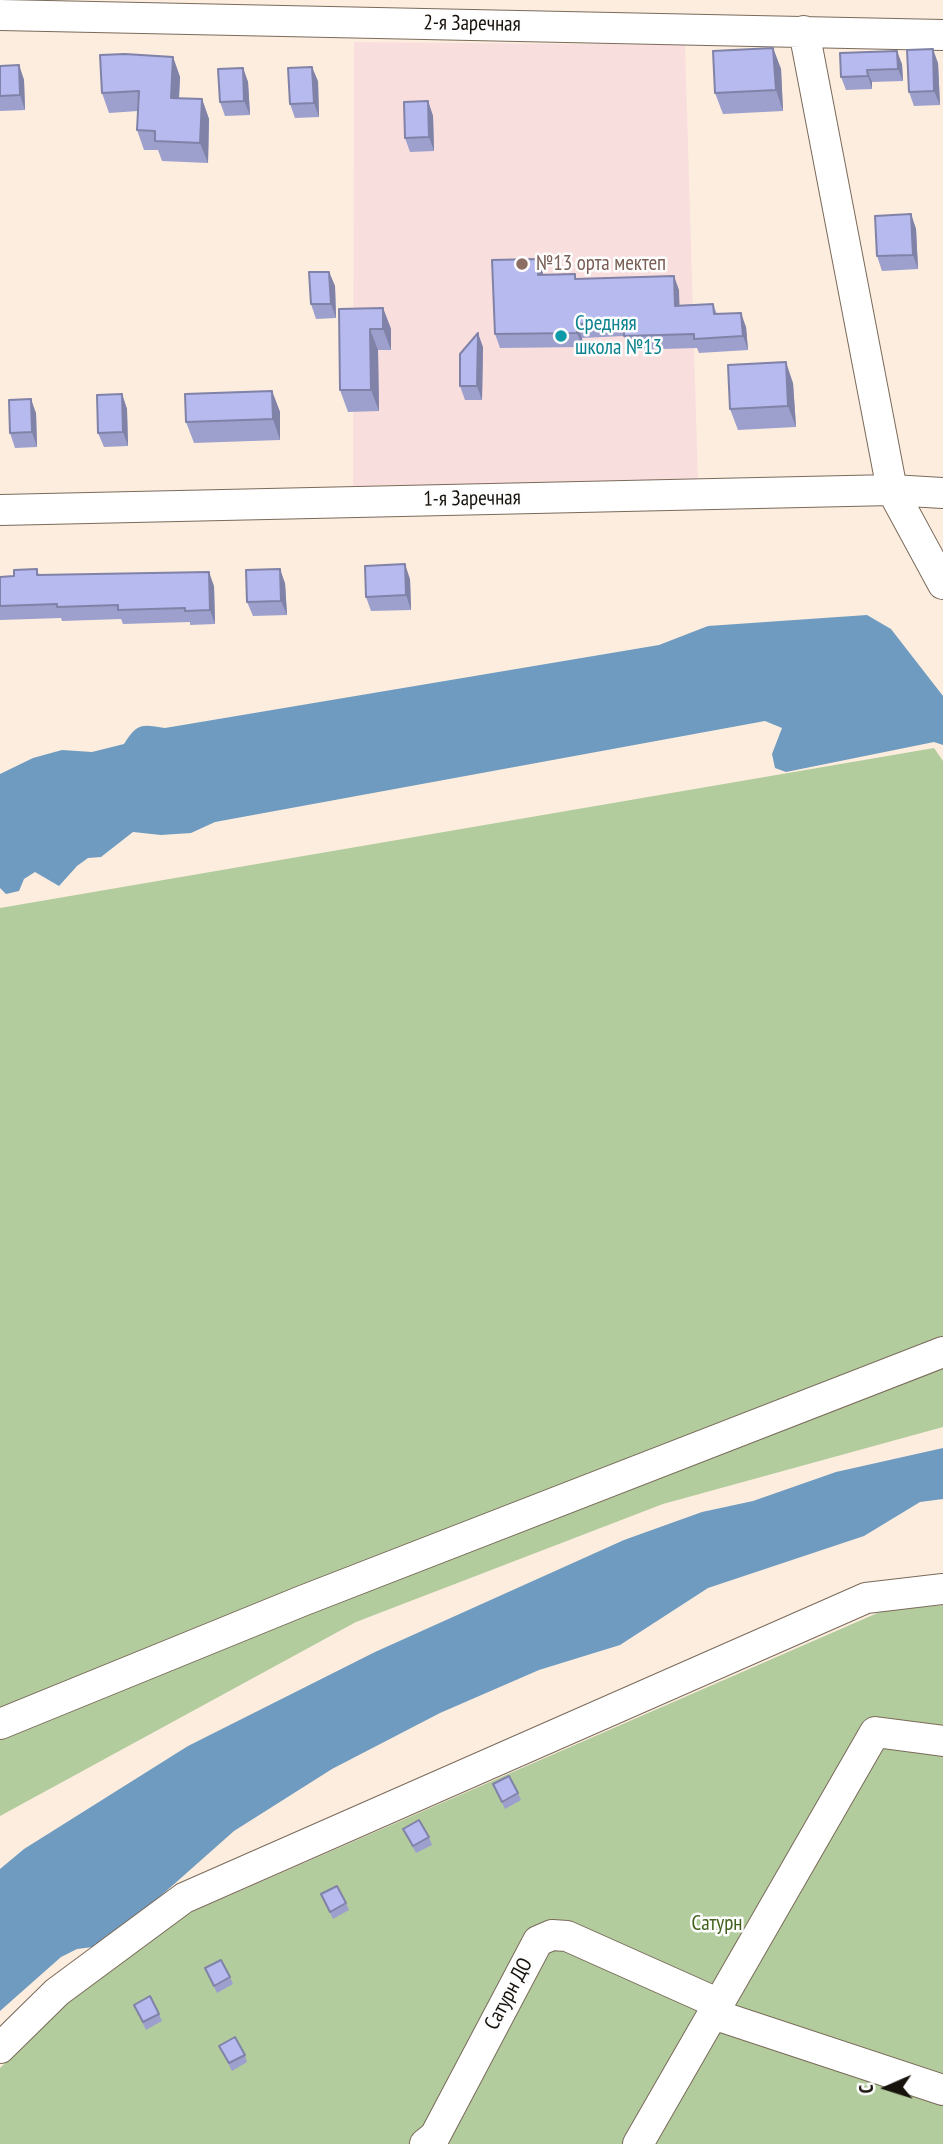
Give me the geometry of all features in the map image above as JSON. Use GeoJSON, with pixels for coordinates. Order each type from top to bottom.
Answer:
{"type":"FeatureCollection","features":[{"type":"Feature","properties":{"kind":"street","name":"2-я Заречная"},"geometry":{"type":"LineString","coordinates":[[0,15],[943,35]]}},
{"type":"Feature","properties":{"kind":"street"},"geometry":{"type":"LineString","coordinates":[[804,31],[891,490],[943,584]]}},
{"type":"Feature","properties":{"kind":"street","name":"1-я Заречная"},"geometry":{"type":"LineString","coordinates":[[0,510],[891,490],[943,493]]}},
{"type":"Feature","properties":{"kind":"street"},"geometry":{"type":"LineString","coordinates":[[0,1724],[302,1601],[943,1352]]}},
{"type":"Feature","properties":{"kind":"street"},"geometry":{"type":"LineString","coordinates":[[0,2048],[57,1992],[184,1898],[866,1598],[943,1589]]}},
{"type":"Feature","properties":{"kind":"street"},"geometry":{"type":"LineString","coordinates":[[638,2144],[875,1732],[943,1741]]}},
{"type":"Feature","properties":{"kind":"street","name":"Сатурн ДО"},"geometry":{"type":"LineString","coordinates":[[425,2144],[435,2136],[538,1941],[552,1935],[567,1936],[706,1998],[715,2010]]}},
{"type":"Feature","properties":{"kind":"street"},"geometry":{"type":"LineString","coordinates":[[715,2010],[943,2090]]}},
{"type":"Feature","properties":{"kind":"shaded area","name":"№13 орта мектеп"},"geometry":{"type":"Polygon","coordinates":[[[354,42],[685,45],[698,482],[353,486],[354,42]]]}},
{"type":"Feature","properties":{"kind":"green space"},"geometry":{"type":"Polygon","coordinates":[[[934,748],[943,761],[943,1427],[663,1504],[356,1622],[0,1816],[0,908],[934,748]]]}},
{"type":"Feature","properties":{"kind":"green space","name":"Сатурн"},"geometry":{"type":"Polygon","coordinates":[[[943,1605],[943,2144],[0,2144],[0,2068],[66,2003],[187,1914],[882,1611],[943,1605]]]}},
{"type":"Feature","properties":{"kind":"water"},"geometry":{"type":"Polygon","coordinates":[[[867,615],[891,629],[943,696],[943,745],[934,742],[786,772],[775,768],[772,754],[782,728],[765,721],[215,822],[191,833],[161,835],[133,832],[101,857],[88,858],[77,866],[59,886],[35,872],[24,879],[19,891],[6,894],[0,888],[0,774],[33,758],[62,750],[92,752],[124,744],[133,732],[141,727],[165,728],[659,645],[708,626],[867,615]]]}},
{"type":"Feature","properties":{"kind":"water"},"geometry":{"type":"Polygon","coordinates":[[[943,1448],[943,1499],[920,1502],[864,1536],[708,1588],[620,1645],[539,1670],[440,1713],[332,1769],[234,1831],[111,1940],[93,1947],[77,1949],[61,1957],[0,2011],[0,1869],[24,1849],[188,1746],[375,1652],[624,1540],[702,1512],[753,1501],[836,1472],[943,1448]]]}},
{"type":"Feature","properties":{"kind":"building"},"geometry":{"type":"Polygon","coordinates":[[[773,48],[776,90],[715,93],[713,51],[773,48]]]}},
{"type":"Feature","properties":{"kind":"building"},"geometry":{"type":"Polygon","coordinates":[[[933,49],[934,91],[909,92],[907,50],[933,49]]]}},
{"type":"Feature","properties":{"kind":"building"},"geometry":{"type":"Polygon","coordinates":[[[897,51],[898,69],[867,70],[868,76],[841,77],[840,53],[897,51]]]}},
{"type":"Feature","properties":{"kind":"building"},"geometry":{"type":"Polygon","coordinates":[[[100,55],[173,57],[171,98],[202,99],[200,143],[155,141],[155,131],[137,130],[139,91],[102,93],[100,55]]]}},
{"type":"Feature","properties":{"kind":"building"},"geometry":{"type":"Polygon","coordinates":[[[19,65],[20,95],[0,96],[0,66],[19,65]]]}},
{"type":"Feature","properties":{"kind":"building"},"geometry":{"type":"Polygon","coordinates":[[[312,67],[314,103],[290,104],[288,68],[312,67]]]}},
{"type":"Feature","properties":{"kind":"building"},"geometry":{"type":"Polygon","coordinates":[[[243,68],[244,101],[220,102],[218,69],[243,68]]]}},
{"type":"Feature","properties":{"kind":"building"},"geometry":{"type":"Polygon","coordinates":[[[428,101],[429,137],[405,138],[404,102],[428,101]]]}},
{"type":"Feature","properties":{"kind":"building"},"geometry":{"type":"Polygon","coordinates":[[[911,214],[913,255],[877,256],[875,216],[911,214]]]}},
{"type":"Feature","properties":{"kind":"building","name":"Средняя школа №13"},"geometry":{"type":"Polygon","coordinates":[[[538,259],[538,275],[575,274],[575,279],[674,276],[675,306],[713,304],[714,314],[741,313],[743,336],[694,339],[694,334],[624,336],[624,322],[577,324],[577,333],[495,334],[492,260],[538,259]]]}},
{"type":"Feature","properties":{"kind":"building"},"geometry":{"type":"Polygon","coordinates":[[[309,272],[329,272],[331,304],[311,304],[309,272]]]}},
{"type":"Feature","properties":{"kind":"building"},"geometry":{"type":"Polygon","coordinates":[[[383,308],[383,329],[370,329],[371,390],[340,390],[339,309],[383,308]]]}},
{"type":"Feature","properties":{"kind":"building"},"geometry":{"type":"Polygon","coordinates":[[[478,333],[477,386],[460,386],[460,354],[478,333]]]}},
{"type":"Feature","properties":{"kind":"building"},"geometry":{"type":"Polygon","coordinates":[[[786,362],[788,406],[730,409],[728,365],[786,362]]]}},
{"type":"Feature","properties":{"kind":"building"},"geometry":{"type":"Polygon","coordinates":[[[272,391],[273,419],[186,422],[185,394],[272,391]]]}},
{"type":"Feature","properties":{"kind":"building"},"geometry":{"type":"Polygon","coordinates":[[[122,394],[123,432],[98,433],[97,395],[122,394]]]}},
{"type":"Feature","properties":{"kind":"building"},"geometry":{"type":"Polygon","coordinates":[[[31,399],[32,432],[10,433],[9,400],[31,399]]]}},
{"type":"Feature","properties":{"kind":"building"},"geometry":{"type":"Polygon","coordinates":[[[405,564],[406,595],[366,597],[365,566],[405,564]]]}},
{"type":"Feature","properties":{"kind":"building"},"geometry":{"type":"Polygon","coordinates":[[[37,569],[37,575],[209,572],[210,610],[118,610],[118,605],[0,606],[0,577],[14,576],[14,570],[37,569]]]}},
{"type":"Feature","properties":{"kind":"building"},"geometry":{"type":"Polygon","coordinates":[[[280,569],[281,601],[247,602],[246,570],[280,569]]]}},
{"type":"Feature","properties":{"kind":"building"},"geometry":{"type":"Polygon","coordinates":[[[509,1776],[518,1793],[502,1802],[493,1784],[509,1776]]]}},
{"type":"Feature","properties":{"kind":"building"},"geometry":{"type":"Polygon","coordinates":[[[419,1820],[429,1837],[413,1846],[403,1829],[419,1820]]]}},
{"type":"Feature","properties":{"kind":"building"},"geometry":{"type":"Polygon","coordinates":[[[337,1886],[346,1903],[330,1912],[321,1894],[337,1886]]]}},
{"type":"Feature","properties":{"kind":"building"},"geometry":{"type":"Polygon","coordinates":[[[221,1960],[230,1977],[214,1986],[205,1968],[221,1960]]]}},
{"type":"Feature","properties":{"kind":"building"},"geometry":{"type":"Polygon","coordinates":[[[150,1996],[159,2014],[143,2022],[134,2005],[150,1996]]]}},
{"type":"Feature","properties":{"kind":"building"},"geometry":{"type":"Polygon","coordinates":[[[235,2037],[245,2055],[229,2063],[219,2046],[235,2037]]]}},
{"type":"Feature","properties":{"kind":"place","name":"№13 орта мектеп"},"geometry":{"type":"Point","coordinates":[522,264]}},
{"type":"Feature","properties":{"kind":"place","name":"Средняя школа №13"},"geometry":{"type":"Point","coordinates":[561,336]}}]}
